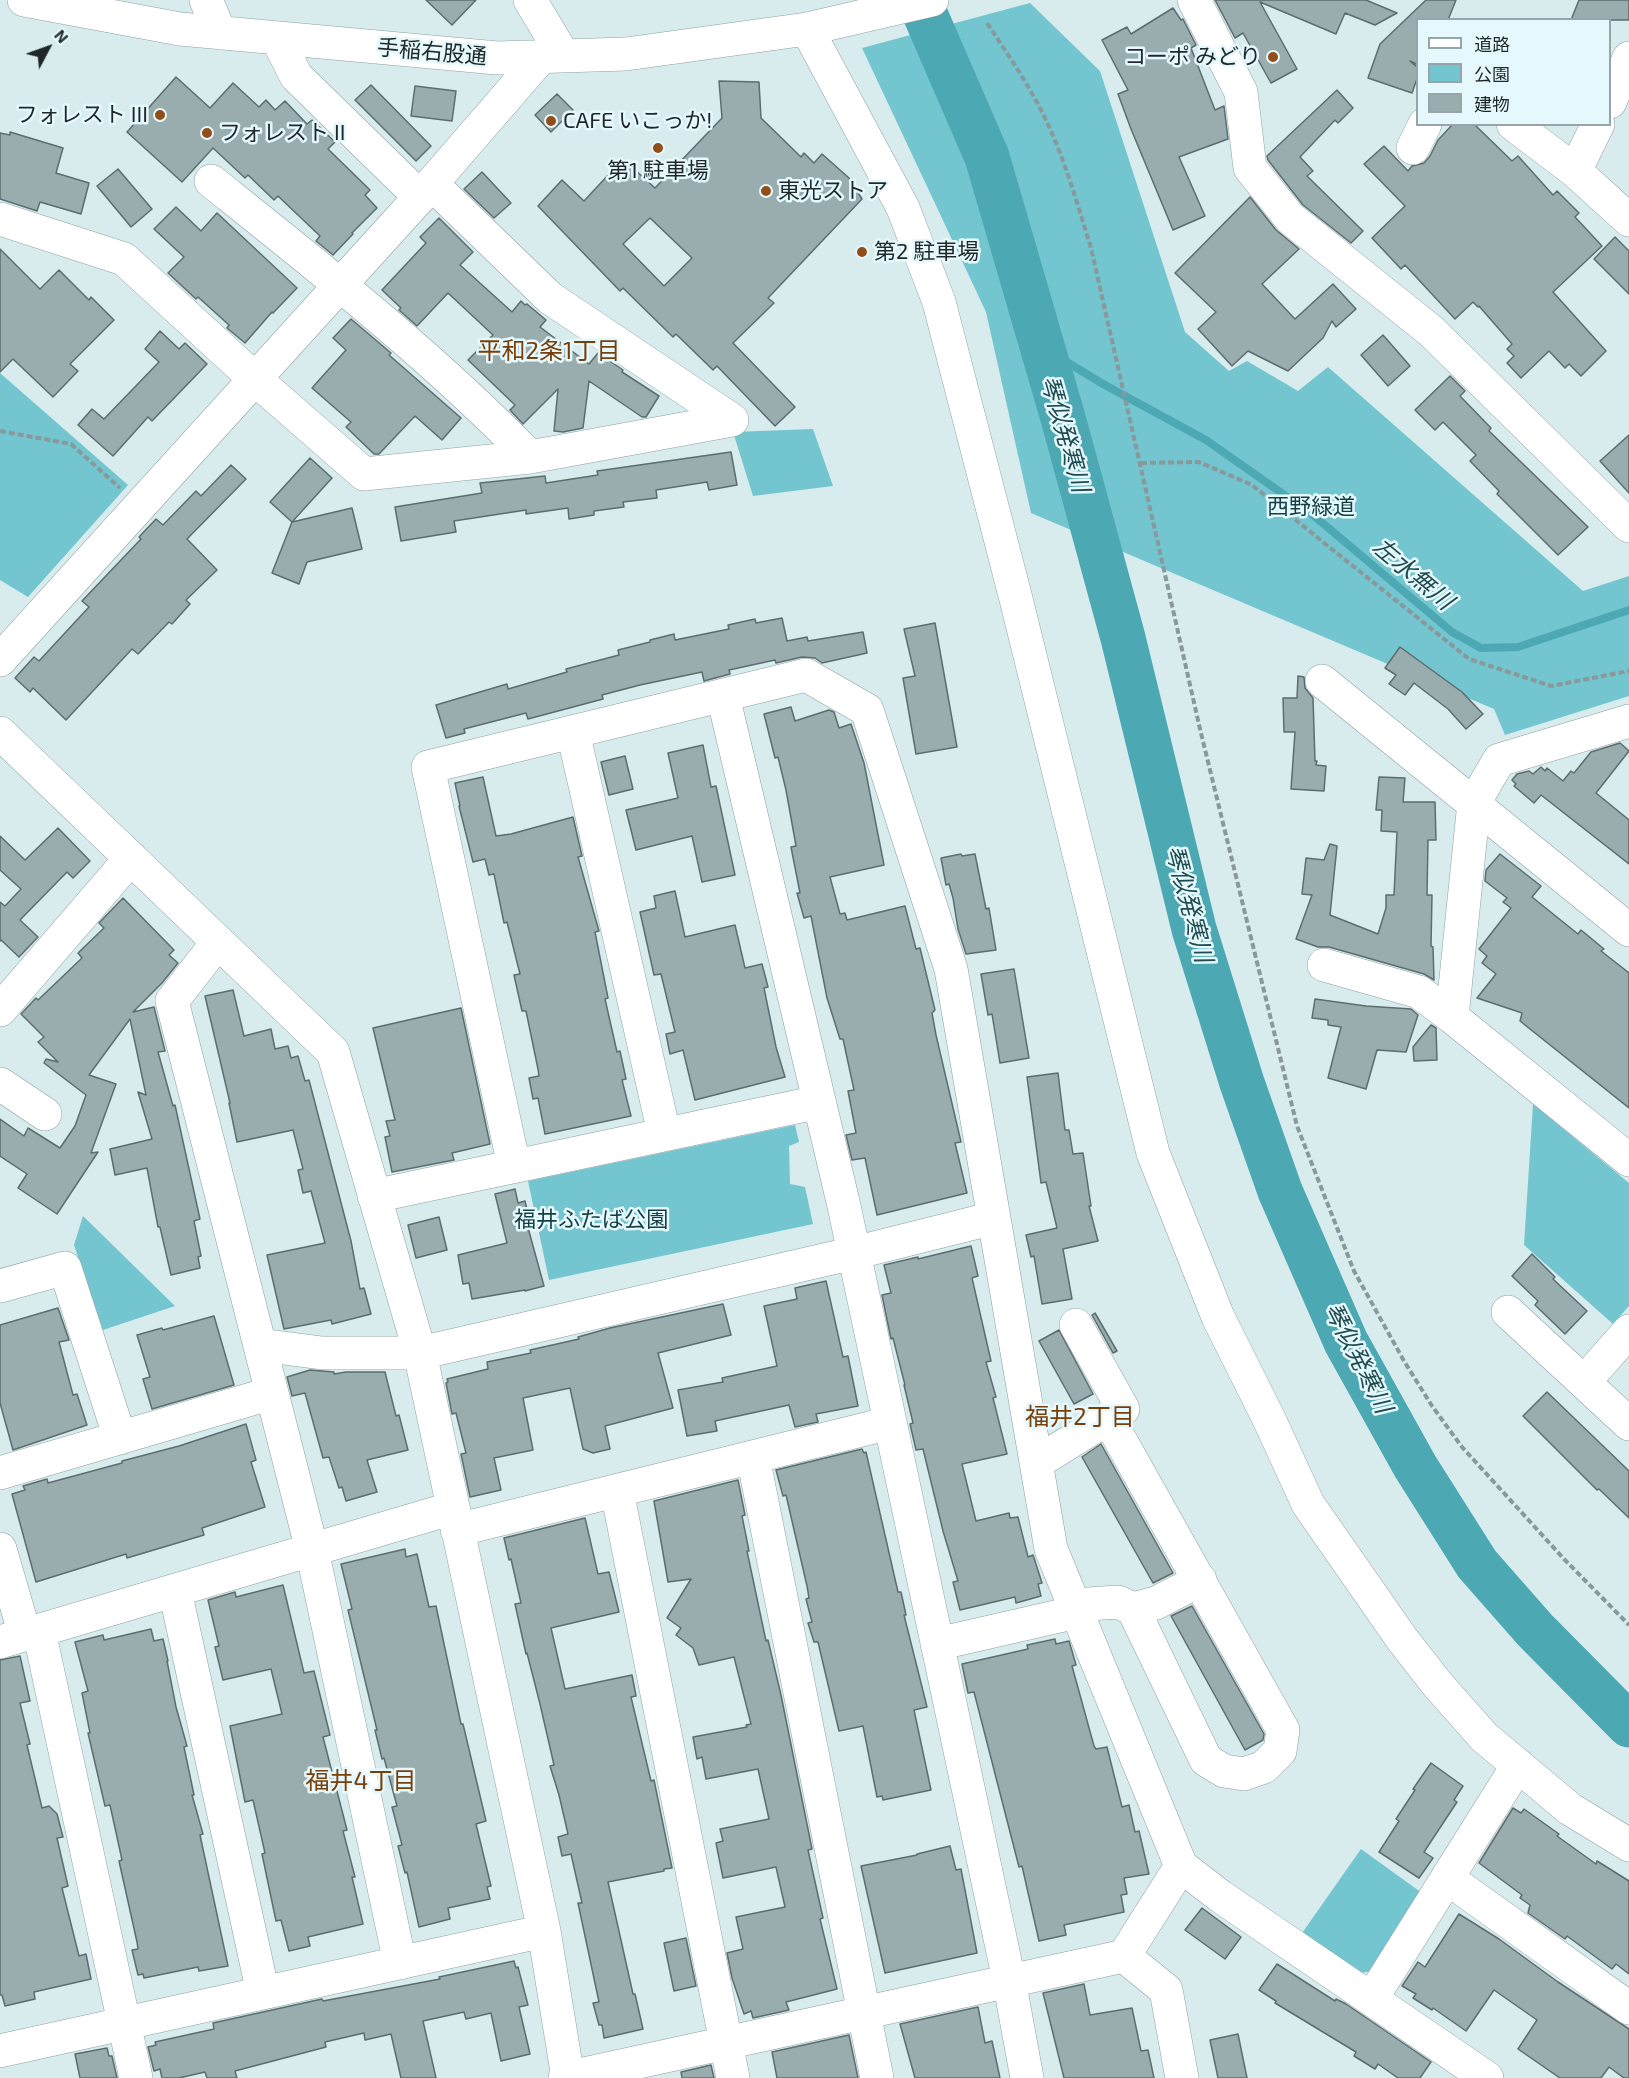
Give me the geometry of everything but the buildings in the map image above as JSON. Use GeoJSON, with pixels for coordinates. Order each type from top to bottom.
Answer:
{"type":"FeatureCollection","features":[{"type":"Feature","properties":{"kind":"street","name":"手稲右股通"},"geometry":{"type":"LineString","coordinates":[[24,0],[180,29],[497,58],[626,54],[807,29],[932,0]]}},
{"type":"Feature","properties":{"kind":"street"},"geometry":{"type":"LineString","coordinates":[[206,0],[220,33]]}},
{"type":"Feature","properties":{"kind":"street"},"geometry":{"type":"LineString","coordinates":[[0,660],[426,190],[552,56],[530,0]]}},
{"type":"Feature","properties":{"kind":"street"},"geometry":{"type":"LineString","coordinates":[[1194,0],[1241,92],[1250,168],[1290,218],[1431,332],[1629,526]]}},
{"type":"Feature","properties":{"kind":"street"},"geometry":{"type":"LineString","coordinates":[[807,29],[903,208],[939,302],[1019,611],[1153,1153],[1218,1317],[1308,1503],[1396,1630],[1438,1685],[1484,1737],[1570,1809],[1629,1845]]}},
{"type":"Feature","properties":{"kind":"street"},"geometry":{"type":"LineString","coordinates":[[0,219],[124,259],[255,379],[364,474],[530,457],[732,420],[550,298],[296,76],[278,38]]}},
{"type":"Feature","properties":{"kind":"street"},"geometry":{"type":"LineString","coordinates":[[1618,97],[1629,58]]}},
{"type":"Feature","properties":{"kind":"street"},"geometry":{"type":"LineString","coordinates":[[1516,126],[1575,171],[1629,220]]}},
{"type":"Feature","properties":{"kind":"street"},"geometry":{"type":"LineString","coordinates":[[1575,171],[1597,126]]}},
{"type":"Feature","properties":{"kind":"street"},"geometry":{"type":"LineString","coordinates":[[211,181],[340,285],[483,409],[530,457]]}},
{"type":"Feature","properties":{"kind":"street"},"geometry":{"type":"LineString","coordinates":[[514,1166],[428,767],[806,675],[867,710],[951,969],[1051,1549],[1181,1866],[1220,1896],[1487,2078]]}},
{"type":"Feature","properties":{"kind":"street"},"geometry":{"type":"LineString","coordinates":[[1322,681],[1629,930]]}},
{"type":"Feature","properties":{"kind":"street"},"geometry":{"type":"LineString","coordinates":[[723,696],[854,1253],[1009,1980],[1027,2078]]}},
{"type":"Feature","properties":{"kind":"street"},"geometry":{"type":"LineString","coordinates":[[1452,1017],[1474,803],[1499,760],[1629,721]]}},
{"type":"Feature","properties":{"kind":"street"},"geometry":{"type":"LineString","coordinates":[[573,732],[664,1133]]}},
{"type":"Feature","properties":{"kind":"street"},"geometry":{"type":"LineString","coordinates":[[0,733],[333,1053],[420,1353],[544,1931],[567,2078],[1124,1956],[1181,1866]]}},
{"type":"Feature","properties":{"kind":"street"},"geometry":{"type":"LineString","coordinates":[[0,1010],[131,858]]}},
{"type":"Feature","properties":{"kind":"street"},"geometry":{"type":"LineString","coordinates":[[218,942],[172,1000],[312,1550],[400,1963]]}},
{"type":"Feature","properties":{"kind":"street"},"geometry":{"type":"LineString","coordinates":[[1324,965],[1419,992],[1629,1160]]}},
{"type":"Feature","properties":{"kind":"street"},"geometry":{"type":"LineString","coordinates":[[0,1084],[45,1114]]}},
{"type":"Feature","properties":{"kind":"street"},"geometry":{"type":"LineString","coordinates":[[374,1196],[819,1102]]}},
{"type":"Feature","properties":{"kind":"street"},"geometry":{"type":"LineString","coordinates":[[260,1345],[322,1353],[420,1353],[854,1253],[994,1218]]}},
{"type":"Feature","properties":{"kind":"street"},"geometry":{"type":"LineString","coordinates":[[0,1286],[65,1268],[120,1438]]}},
{"type":"Feature","properties":{"kind":"street"},"geometry":{"type":"LineString","coordinates":[[1508,1312],[1629,1424]]}},
{"type":"Feature","properties":{"kind":"street"},"geometry":{"type":"LineString","coordinates":[[1036,1463],[1123,1409],[1076,1325]]}},
{"type":"Feature","properties":{"kind":"street"},"geometry":{"type":"LineString","coordinates":[[1584,1382],[1629,1331]]}},
{"type":"Feature","properties":{"kind":"street"},"geometry":{"type":"LineString","coordinates":[[0,1473],[272,1393]]}},
{"type":"Feature","properties":{"kind":"street"},"geometry":{"type":"LineString","coordinates":[[1108,1418],[1283,1730],[1280,1751],[1264,1767],[1244,1774],[1224,1771],[1206,1760],[1134,1609]]}},
{"type":"Feature","properties":{"kind":"street"},"geometry":{"type":"LineString","coordinates":[[21,1636],[312,1550],[455,1520],[617,1491],[890,1422]]}},
{"type":"Feature","properties":{"kind":"street"},"geometry":{"type":"LineString","coordinates":[[753,1457],[877,2078]]}},
{"type":"Feature","properties":{"kind":"street"},"geometry":{"type":"LineString","coordinates":[[617,1491],[733,2078]]}},
{"type":"Feature","properties":{"kind":"street"},"geometry":{"type":"LineString","coordinates":[[0,1549],[124,2024],[136,2078]]}},
{"type":"Feature","properties":{"kind":"street"},"geometry":{"type":"LineString","coordinates":[[936,1644],[1076,1608],[1118,1602],[1134,1609],[1156,1603],[1200,1580]]}},
{"type":"Feature","properties":{"kind":"street"},"geometry":{"type":"LineString","coordinates":[[175,1591],[263,1993]]}},
{"type":"Feature","properties":{"kind":"street"},"geometry":{"type":"LineString","coordinates":[[1372,1998],[1518,1765]]}},
{"type":"Feature","properties":{"kind":"street"},"geometry":{"type":"LineString","coordinates":[[1447,1878],[1629,2008]]}},
{"type":"Feature","properties":{"kind":"street"},"geometry":{"type":"LineString","coordinates":[[0,2051],[544,1931]]}},
{"type":"Feature","properties":{"kind":"street"},"geometry":{"type":"LineString","coordinates":[[1124,1956],[1166,1990],[1182,2078]]}},
{"type":"Feature","properties":{"kind":"path"},"geometry":{"type":"LineString","coordinates":[[987,23],[1043,114],[1070,181],[1091,248],[1200,729],[1297,1126],[1354,1271],[1404,1361],[1432,1406],[1462,1447],[1564,1559],[1629,1625]]}},
{"type":"Feature","properties":{"kind":"path"},"geometry":{"type":"LineString","coordinates":[[0,432],[71,444],[140,506]]}},
{"type":"Feature","properties":{"kind":"path"},"geometry":{"type":"LineString","coordinates":[[1141,463],[1199,462],[1252,485],[1469,659],[1551,686],[1629,671]]}},
{"type":"Feature","properties":{"kind":"green space","name":"西野緑道"},"geometry":{"type":"Polygon","coordinates":[[[1030,3],[1100,71],[1185,332],[1229,371],[1247,361],[1298,391],[1328,367],[1583,591],[1629,576],[1629,696],[1505,735],[1494,709],[1031,513],[986,312],[862,48],[1030,3]]]}},
{"type":"Feature","properties":{"kind":"green space"},"geometry":{"type":"Polygon","coordinates":[[[0,373],[128,485],[28,597],[0,580],[0,373]]]}},
{"type":"Feature","properties":{"kind":"green space"},"geometry":{"type":"Polygon","coordinates":[[[813,429],[833,486],[753,496],[733,432],[813,429]]]}},
{"type":"Feature","properties":{"kind":"green space"},"geometry":{"type":"Polygon","coordinates":[[[1533,1104],[1629,1183],[1629,1306],[1613,1324],[1524,1245],[1533,1104]]]}},
{"type":"Feature","properties":{"kind":"green space","name":"福井ふたば公園"},"geometry":{"type":"Polygon","coordinates":[[[795,1125],[799,1142],[789,1146],[790,1184],[805,1187],[813,1224],[549,1280],[528,1181],[795,1125]]]}},
{"type":"Feature","properties":{"kind":"green space"},"geometry":{"type":"Polygon","coordinates":[[[83,1216],[175,1306],[103,1330],[74,1245],[83,1216]]]}},
{"type":"Feature","properties":{"kind":"green space"},"geometry":{"type":"Polygon","coordinates":[[[1361,1849],[1422,1893],[1372,1971],[1356,1974],[1300,1936],[1361,1849]]]}},
{"type":"Feature","properties":{"kind":"waterway","name":"琴似発寒川"},"geometry":{"type":"LineString","coordinates":[[919,0],[987,157],[1063,418],[1123,638],[1194,929],[1242,1083],[1280,1191],[1346,1342],[1415,1466],[1477,1564],[1535,1630],[1629,1725]]}},
{"type":"Feature","properties":{"kind":"waterway","name":"左水無川"},"geometry":{"type":"LineString","coordinates":[[1042,347],[1103,384],[1206,440],[1313,515],[1452,632],[1481,648],[1518,647],[1629,610]]}},
{"type":"Feature","properties":{"kind":"place","name":"コーポ みどり"},"geometry":{"type":"Point","coordinates":[1273,57]}},
{"type":"Feature","properties":{"kind":"place","name":"フォレスト III"},"geometry":{"type":"Point","coordinates":[160,115]}},
{"type":"Feature","properties":{"kind":"place","name":"CAFE いこっか!"},"geometry":{"type":"Point","coordinates":[551,121]}},
{"type":"Feature","properties":{"kind":"place","name":"フォレスト II"},"geometry":{"type":"Point","coordinates":[207,133]}},
{"type":"Feature","properties":{"kind":"place","name":"第1 駐車場"},"geometry":{"type":"Point","coordinates":[658,148]}},
{"type":"Feature","properties":{"kind":"place","name":"東光ストア"},"geometry":{"type":"Point","coordinates":[766,191]}},
{"type":"Feature","properties":{"kind":"place","name":"第2 駐車場"},"geometry":{"type":"Point","coordinates":[862,252]}},
{"type":"Feature","properties":{"kind":"district","name":"平和2条1丁目"},"geometry":{"type":"Point","coordinates":[549,351]}},
{"type":"Feature","properties":{"kind":"district","name":"福井2丁目"},"geometry":{"type":"Point","coordinates":[1080,1417]}},
{"type":"Feature","properties":{"kind":"district","name":"福井4丁目"},"geometry":{"type":"Point","coordinates":[361,1781]}}]}
